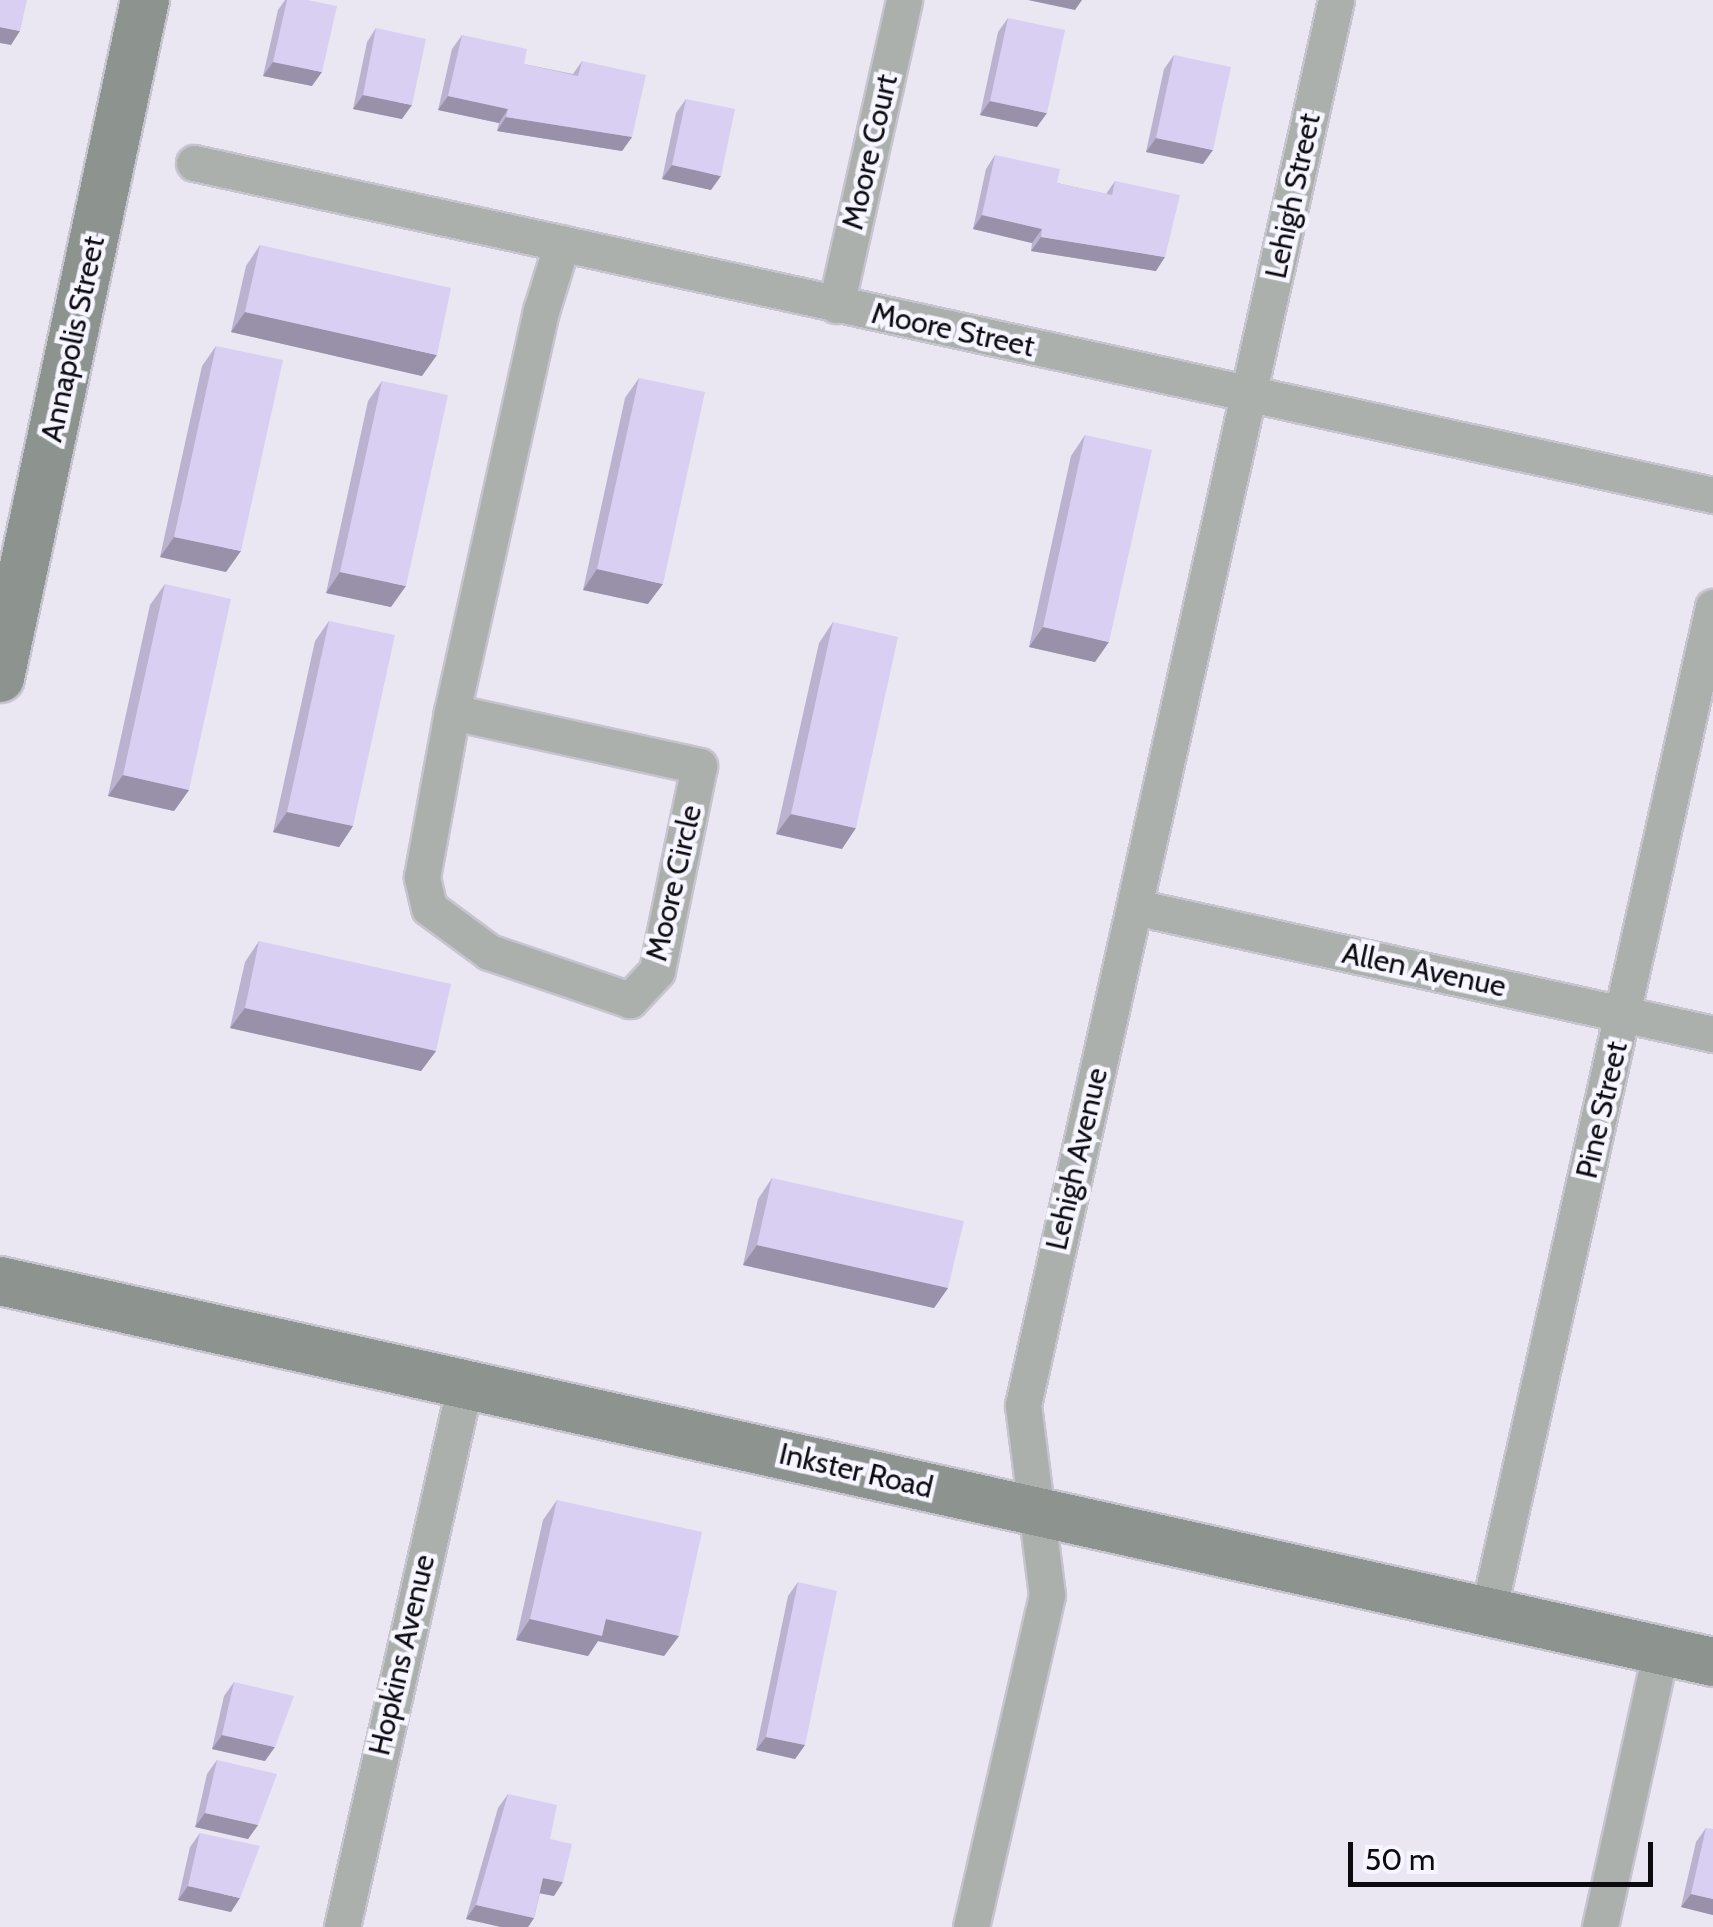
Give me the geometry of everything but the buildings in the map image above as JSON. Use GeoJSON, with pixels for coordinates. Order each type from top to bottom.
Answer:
{"type":"FeatureCollection","features":[{"type":"Feature","properties":{"kind":"main road","name":"Annapolis Street"},"geometry":{"type":"LineString","coordinates":[[0,678],[145,0]]}},
{"type":"Feature","properties":{"kind":"main road","name":"Inkster Road"},"geometry":{"type":"LineString","coordinates":[[0,1281],[1713,1662]]}},
{"type":"Feature","properties":{"kind":"street","name":"Moore Court"},"geometry":{"type":"LineString","coordinates":[[836,305],[904,0]]}},
{"type":"Feature","properties":{"kind":"street","name":"Lehigh Street"},"geometry":{"type":"LineString","coordinates":[[1250,392],[1336,0]]}},
{"type":"Feature","properties":{"kind":"street","name":"Moore Street"},"geometry":{"type":"LineString","coordinates":[[194,163],[1713,495]]}},
{"type":"Feature","properties":{"kind":"street","name":"Moore Circle"},"geometry":{"type":"LineString","coordinates":[[452,712],[699,766],[656,971],[630,1000],[489,952],[428,908],[422,877],[452,712],[562,243]]}},
{"type":"Feature","properties":{"kind":"street","name":"Lehigh Avenue"},"geometry":{"type":"LineString","coordinates":[[971,1927],[1048,1595],[1032,1510],[1023,1405],[1250,392]]}},
{"type":"Feature","properties":{"kind":"street","name":"Pine Street"},"geometry":{"type":"LineString","coordinates":[[1488,1612],[1713,607]]}},
{"type":"Feature","properties":{"kind":"street","name":"Allen Avenue"},"geometry":{"type":"LineString","coordinates":[[1135,907],[1713,1034]]}},
{"type":"Feature","properties":{"kind":"street","name":"Hopkins Avenue"},"geometry":{"type":"LineString","coordinates":[[342,1927],[465,1384]]}},
{"type":"Feature","properties":{"kind":"street"},"geometry":{"type":"LineString","coordinates":[[1600,1927],[1661,1650]]}}]}
